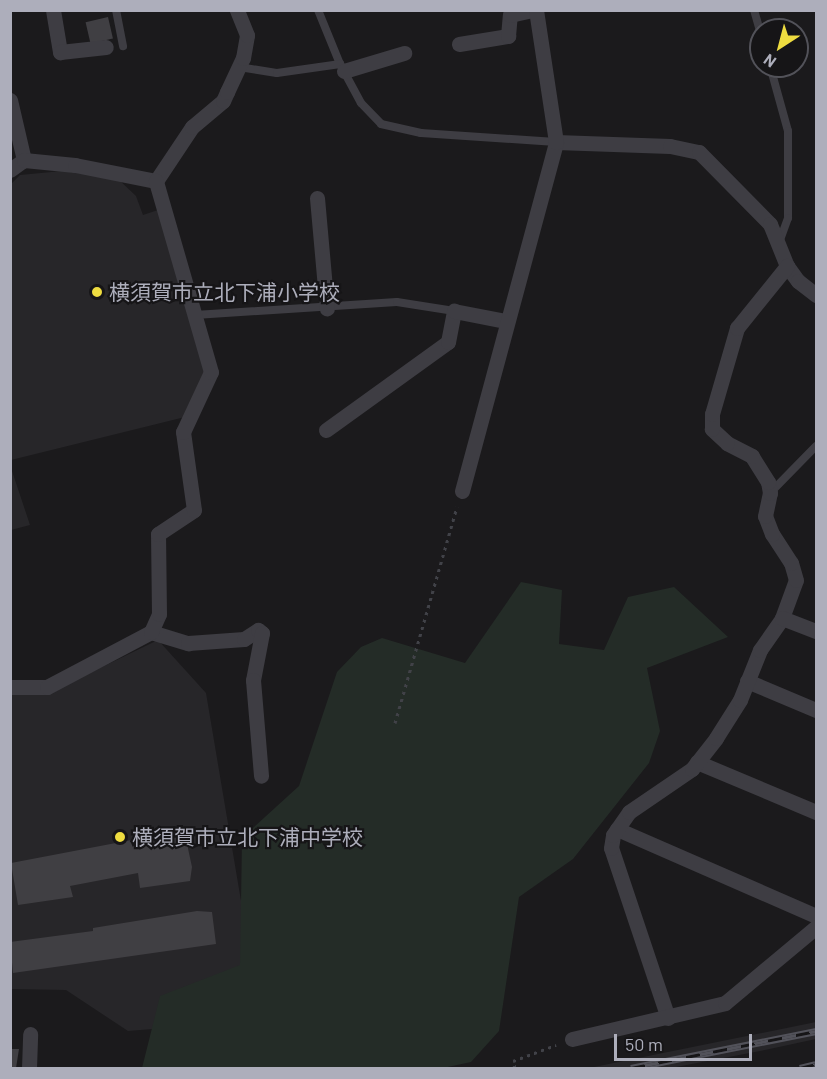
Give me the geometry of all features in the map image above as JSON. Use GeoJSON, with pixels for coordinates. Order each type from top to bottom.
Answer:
{"type":"FeatureCollection","features":[{"type":"Feature","properties":{"kind":"street"},"geometry":{"type":"LineString","coordinates":[[53,10],[60,52],[106,47]]}},
{"type":"Feature","properties":{"kind":"street"},"geometry":{"type":"LineString","coordinates":[[10,687],[47,687],[151,632],[159,614],[158,534],[194,510],[183,432],[211,372],[156,181],[192,127],[223,101],[239,67],[247,35],[237,10]]}},
{"type":"Feature","properties":{"kind":"street"},"geometry":{"type":"LineString","coordinates":[[459,44],[508,36],[510,15],[534,10],[556,142],[506,321],[463,489]]}},
{"type":"Feature","properties":{"kind":"street"},"geometry":{"type":"LineString","coordinates":[[342,67],[404,53]]}},
{"type":"Feature","properties":{"kind":"street"},"geometry":{"type":"LineString","coordinates":[[10,100],[24,160]]}},
{"type":"Feature","properties":{"kind":"street"},"geometry":{"type":"LineString","coordinates":[[556,142],[670,146],[699,152],[750,201],[770,224],[787,266],[798,281],[816,295]]}},
{"type":"Feature","properties":{"kind":"street"},"geometry":{"type":"LineString","coordinates":[[10,170],[24,160],[75,165],[156,181]]}},
{"type":"Feature","properties":{"kind":"street"},"geometry":{"type":"LineString","coordinates":[[317,198],[327,309]]}},
{"type":"Feature","properties":{"kind":"street"},"geometry":{"type":"LineString","coordinates":[[668,1018],[611,848],[617,829],[628,812],[692,769],[740,700],[760,650],[782,618],[796,580],[791,563],[771,534],[765,516],[770,493],[768,482],[752,456],[727,443],[712,429],[712,414],[737,328],[787,266]]}},
{"type":"Feature","properties":{"kind":"street"},"geometry":{"type":"LineString","coordinates":[[326,430],[448,342],[454,311],[506,321]]}},
{"type":"Feature","properties":{"kind":"street"},"geometry":{"type":"LineString","coordinates":[[782,618],[816,631]]}},
{"type":"Feature","properties":{"kind":"street"},"geometry":{"type":"LineString","coordinates":[[151,632],[188,643],[244,639],[258,630],[262,633],[253,680],[261,776]]}},
{"type":"Feature","properties":{"kind":"street"},"geometry":{"type":"LineString","coordinates":[[747,681],[816,710]]}},
{"type":"Feature","properties":{"kind":"street"},"geometry":{"type":"LineString","coordinates":[[697,762],[816,812]]}},
{"type":"Feature","properties":{"kind":"street"},"geometry":{"type":"LineString","coordinates":[[617,829],[816,916]]}},
{"type":"Feature","properties":{"kind":"street"},"geometry":{"type":"LineString","coordinates":[[572,1039],[725,1004],[816,927]]}},
{"type":"Feature","properties":{"kind":"street"},"geometry":{"type":"LineString","coordinates":[[29,1068],[30,1034]]}},
{"type":"Feature","properties":{"kind":"lane"},"geometry":{"type":"LineString","coordinates":[[116,10],[123,46]]}},
{"type":"Feature","properties":{"kind":"lane"},"geometry":{"type":"LineString","coordinates":[[318,10],[342,67],[362,103],[381,124],[421,133],[556,142]]}},
{"type":"Feature","properties":{"kind":"lane"},"geometry":{"type":"LineString","coordinates":[[239,67],[277,73],[342,67]]}},
{"type":"Feature","properties":{"kind":"lane"},"geometry":{"type":"LineString","coordinates":[[773,78],[788,131],[788,218],[779,243]]}},
{"type":"Feature","properties":{"kind":"lane"},"geometry":{"type":"LineString","coordinates":[[195,315],[327,309],[397,302],[454,311]]}},
{"type":"Feature","properties":{"kind":"lane"},"geometry":{"type":"LineString","coordinates":[[770,493],[816,446]]}},
{"type":"Feature","properties":{"kind":"path"},"geometry":{"type":"LineString","coordinates":[[394,723],[463,489]]}},
{"type":"Feature","properties":{"kind":"path"},"geometry":{"type":"LineString","coordinates":[[514,1068],[513,1061],[572,1039]]}},
{"type":"Feature","properties":{"kind":"shaded area","name":"横須賀市立北下浦小学校"},"geometry":{"type":"Polygon","coordinates":[[[62,171],[117,178],[136,196],[143,215],[158,210],[208,368],[185,417],[11,460],[11,184],[20,175],[62,171]]]}},
{"type":"Feature","properties":{"kind":"shaded area"},"geometry":{"type":"Polygon","coordinates":[[[11,468],[30,525],[10,530],[11,468]]]}},
{"type":"Feature","properties":{"kind":"shaded area"},"geometry":{"type":"Polygon","coordinates":[[[521,582],[562,590],[559,644],[604,650],[628,597],[674,587],[728,637],[647,668],[660,731],[649,763],[573,859],[519,897],[499,1031],[471,1062],[443,1068],[142,1068],[160,996],[240,965],[242,838],[299,786],[337,672],[361,647],[382,638],[465,663],[521,582]]]}},
{"type":"Feature","properties":{"kind":"shaded area","name":"横須賀市立北下浦中学校"},"geometry":{"type":"Polygon","coordinates":[[[158,640],[206,693],[254,978],[238,1022],[128,1031],[66,990],[11,989],[11,690],[44,695],[158,640]]]}},
{"type":"Feature","properties":{"kind":"shaded area"},"geometry":{"type":"Polygon","coordinates":[[[816,1022],[816,1039],[765,1050],[671,1068],[589,1068],[816,1022]]]}},
{"type":"Feature","properties":{"kind":"building"},"geometry":{"type":"Polygon","coordinates":[[[108,17],[113,38],[91,44],[86,22],[108,17]]]}},
{"type":"Feature","properties":{"kind":"building"},"geometry":{"type":"Polygon","coordinates":[[[184,830],[192,867],[190,881],[140,888],[138,873],[70,886],[73,897],[18,905],[11,863],[184,830]]]}},
{"type":"Feature","properties":{"kind":"building"},"geometry":{"type":"Polygon","coordinates":[[[197,911],[212,912],[216,944],[13,973],[10,942],[93,931],[93,928],[197,911]]]}},
{"type":"Feature","properties":{"kind":"building"},"geometry":{"type":"Polygon","coordinates":[[[10,1049],[19,1049],[16,1068],[10,1068],[10,1049]]]}},
{"type":"Feature","properties":{"kind":"railway"},"geometry":{"type":"LineString","coordinates":[[631,1068],[816,1031]]}},
{"type":"Feature","properties":{"kind":"railway"},"geometry":{"type":"LineString","coordinates":[[800,1068],[816,1064]]}},
{"type":"Feature","properties":{"kind":"place","name":"横須賀市立北下浦小学校"},"geometry":{"type":"Point","coordinates":[97,292]}},
{"type":"Feature","properties":{"kind":"place","name":"横須賀市立北下浦中学校"},"geometry":{"type":"Point","coordinates":[120,837]}}]}
